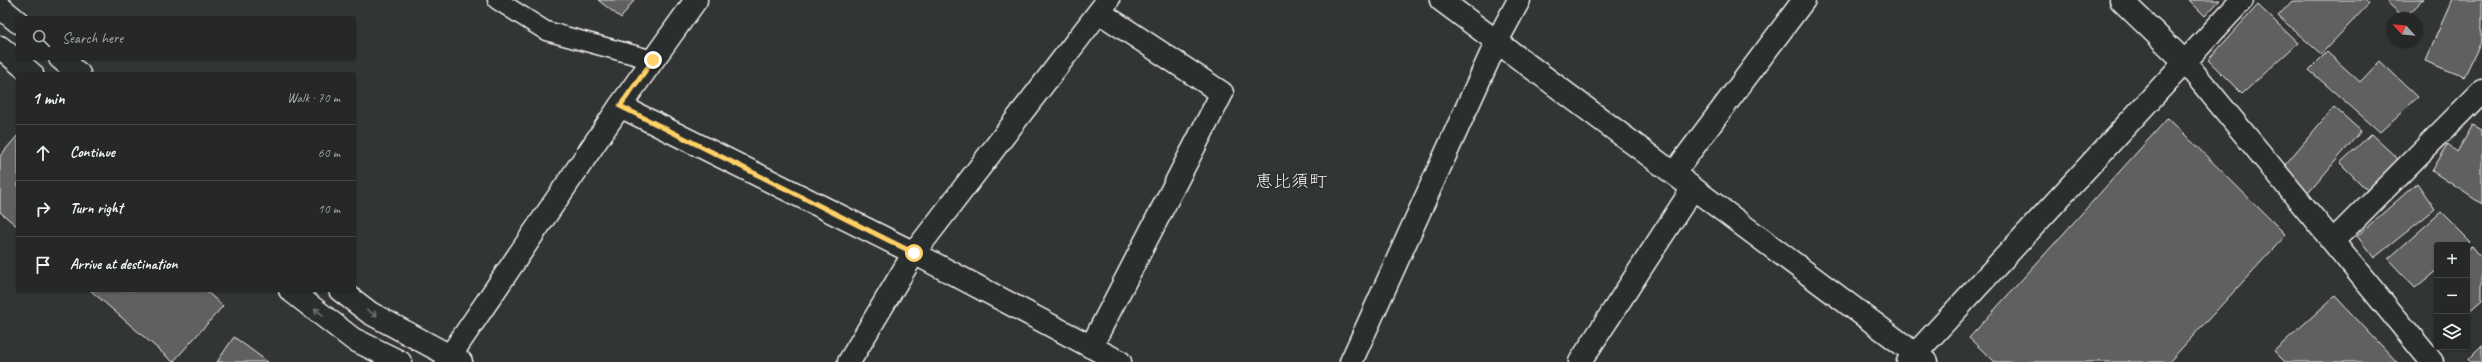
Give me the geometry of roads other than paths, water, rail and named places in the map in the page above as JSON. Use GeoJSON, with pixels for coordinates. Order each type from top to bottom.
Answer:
{"type":"FeatureCollection","features":[{"type":"Feature","properties":{"kind":"street"},"geometry":{"type":"LineString","coordinates":[[343,292],[370,313],[452,360],[620,106],[696,0]]}},
{"type":"Feature","properties":{"kind":"street"},"geometry":{"type":"LineString","coordinates":[[1441,0],[1674,173],[1916,359],[2242,0]]}},
{"type":"Feature","properties":{"kind":"street"},"geometry":{"type":"LineString","coordinates":[[1351,362],[1497,41],[1519,0]]}},
{"type":"Feature","properties":{"kind":"street"},"geometry":{"type":"LineString","coordinates":[[1674,173],[1804,0]]}},
{"type":"Feature","properties":{"kind":"street"},"geometry":{"type":"LineString","coordinates":[[2121,0],[2185,62],[2432,362]]}},
{"type":"Feature","properties":{"kind":"street"},"geometry":{"type":"LineString","coordinates":[[849,362],[914,253],[1104,6],[1222,93],[1091,347]]}},
{"type":"Feature","properties":{"kind":"street"},"geometry":{"type":"LineString","coordinates":[[0,7],[16,20]]}},
{"type":"Feature","properties":{"kind":"street"},"geometry":{"type":"LineString","coordinates":[[0,47],[30,72]]}},
{"type":"Feature","properties":{"kind":"street"},"geometry":{"type":"LineString","coordinates":[[62,60],[77,72]]}},
{"type":"Feature","properties":{"kind":"street"},"geometry":{"type":"LineString","coordinates":[[2333,241],[2482,91]]}},
{"type":"Feature","properties":{"kind":"street"},"geometry":{"type":"LineString","coordinates":[[620,106],[914,253],[1120,362]]}},
{"type":"Feature","properties":{"kind":"street"},"geometry":{"type":"LineString","coordinates":[[1580,362],[1693,188]]}},
{"type":"Feature","properties":{"kind":"street"},"geometry":{"type":"LineString","coordinates":[[293,292],[353,339],[400,362]]}},
{"type":"Feature","properties":{"kind":"lane"},"geometry":{"type":"LineString","coordinates":[[497,0],[546,31],[653,60]]}},
{"type":"Feature","properties":{"kind":"district","name":"恵比須町"},"geometry":{"type":"Point","coordinates":[1291,181]}}]}
